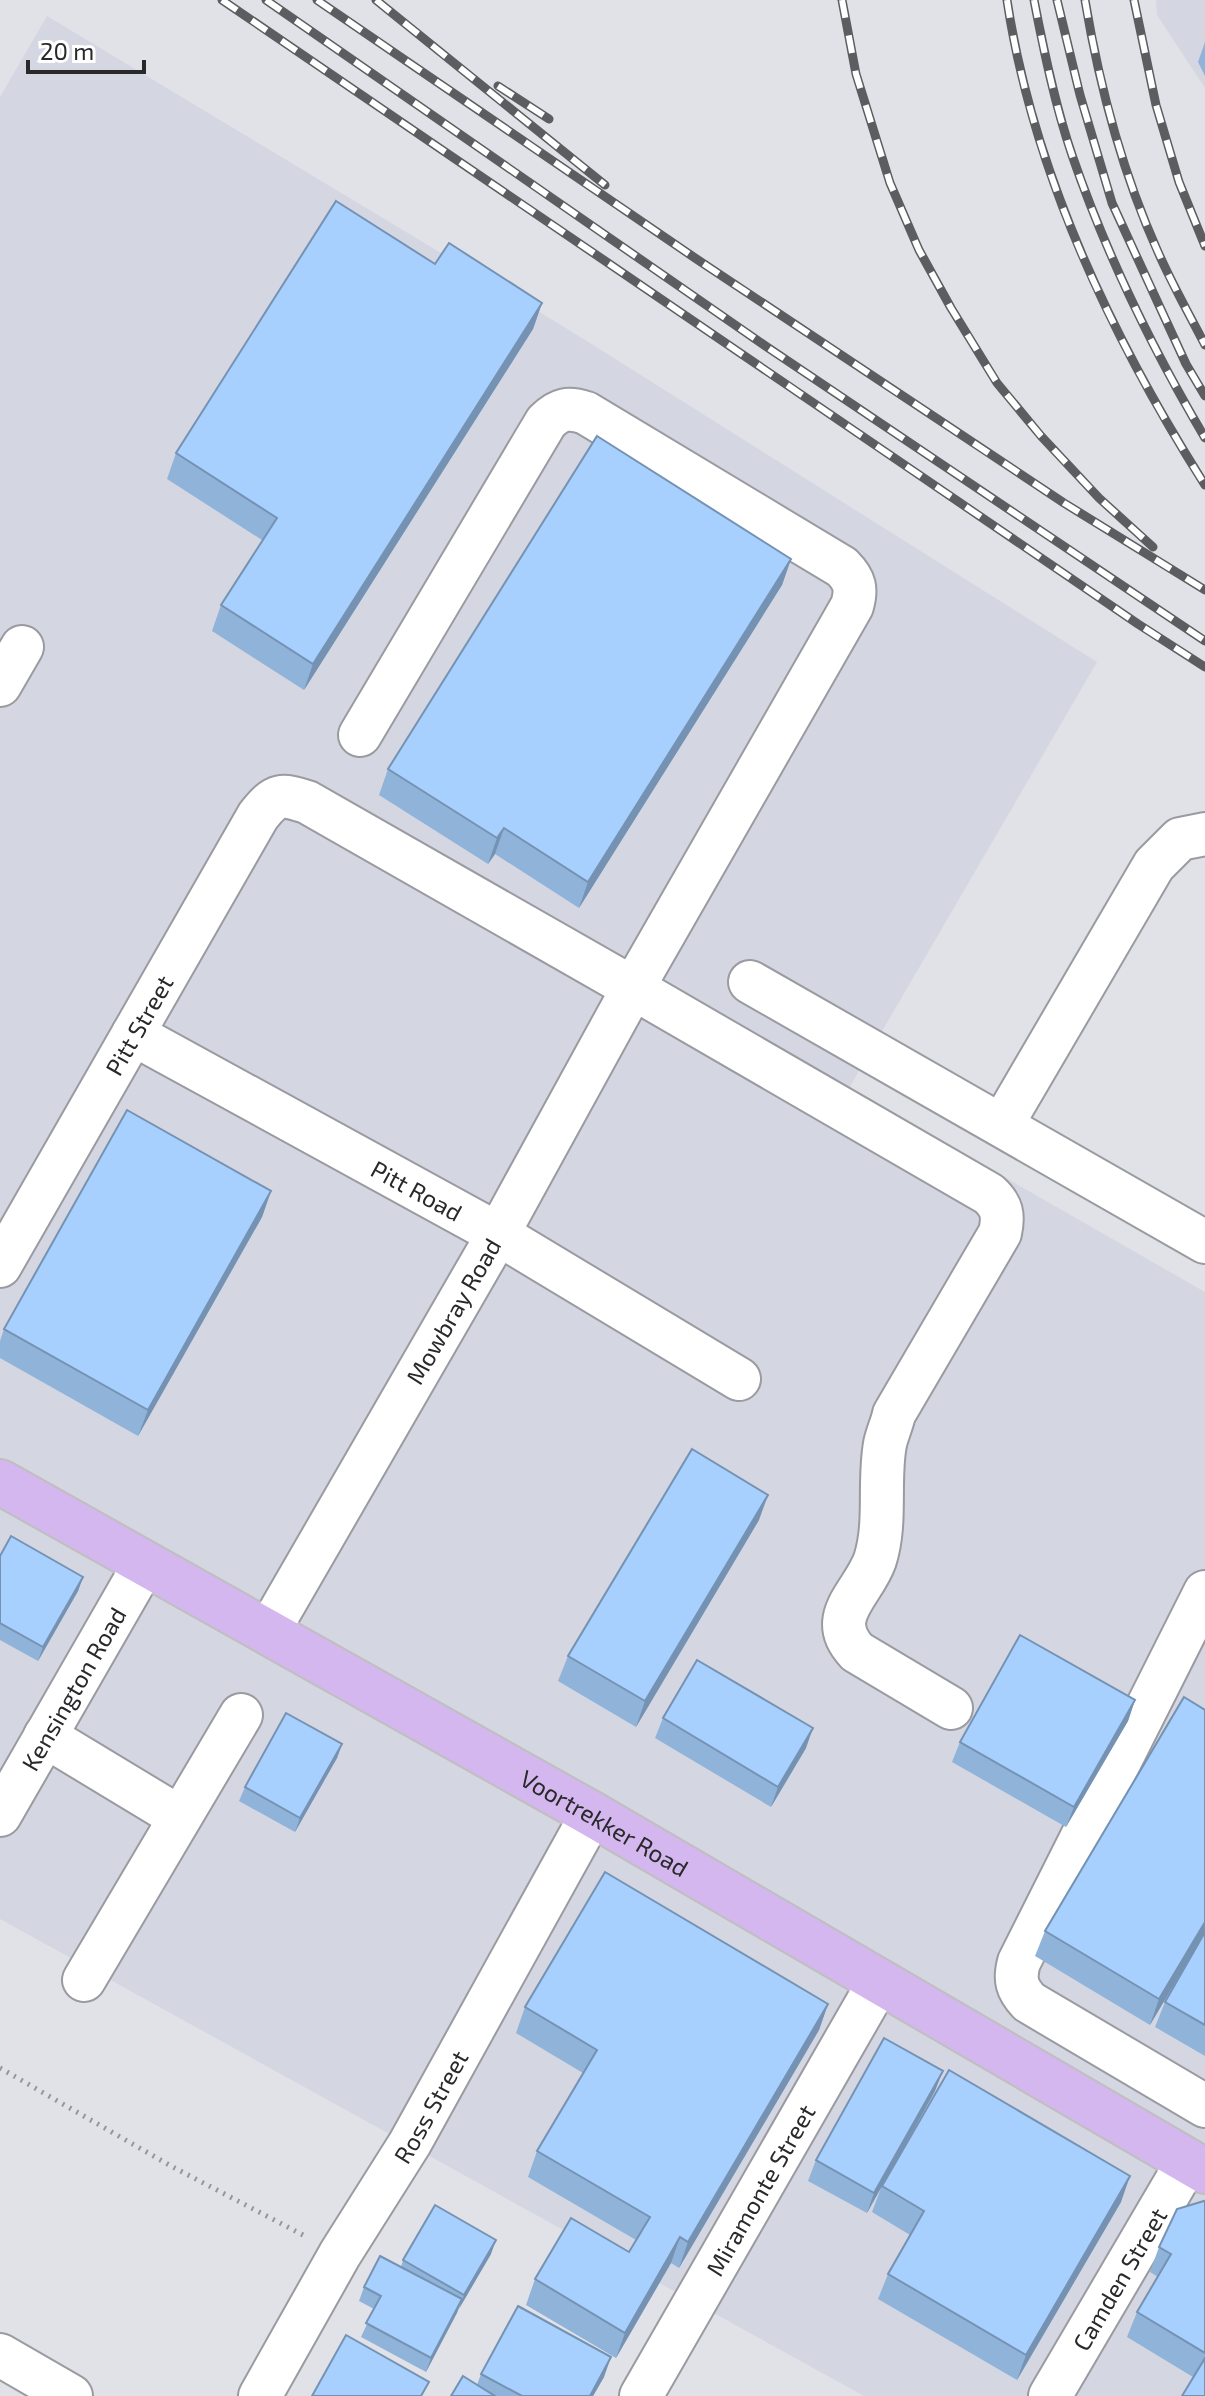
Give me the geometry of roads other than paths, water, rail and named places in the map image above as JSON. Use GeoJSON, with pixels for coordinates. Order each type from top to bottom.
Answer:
{"type":"FeatureCollection","features":[{"type":"Feature","properties":{"kind":"main road","name":"Voortrekker Road"},"geometry":{"type":"LineString","coordinates":[[0,1482],[592,1814],[1197,2166]]}},
{"type":"Feature","properties":{"kind":"street","name":"Mowbray Road"},"geometry":{"type":"LineString","coordinates":[[268,1632],[498,1234],[633,988],[852,606],[856,592],[852,578],[842,567],[586,413],[572,408],[557,411],[546,422],[360,735]]}},
{"type":"Feature","properties":{"kind":"street"},"geometry":{"type":"LineString","coordinates":[[0,685],[22,647]]}},
{"type":"Feature","properties":{"kind":"street","name":"Pitt Street"},"geometry":{"type":"LineString","coordinates":[[0,1266],[258,816],[269,802],[286,795],[307,802],[633,988]]}},
{"type":"Feature","properties":{"kind":"street"},"geometry":{"type":"LineString","coordinates":[[1002,1125],[1154,865],[1180,839],[1205,834]]}},
{"type":"Feature","properties":{"kind":"street"},"geometry":{"type":"LineString","coordinates":[[750,982],[1205,1242]]}},
{"type":"Feature","properties":{"kind":"street"},"geometry":{"type":"LineString","coordinates":[[633,988],[989,1194],[1000,1204],[1003,1218],[1000,1233],[894,1414],[885,1445],[881,1542],[842,1627],[846,1641],[857,1652],[951,1708]]}},
{"type":"Feature","properties":{"kind":"street","name":"Pitt Road"},"geometry":{"type":"LineString","coordinates":[[133,1034],[498,1234],[739,1379]]}},
{"type":"Feature","properties":{"kind":"street","name":"Kensington Road"},"geometry":{"type":"LineString","coordinates":[[0,1815],[145,1563]]}},
{"type":"Feature","properties":{"kind":"street"},"geometry":{"type":"LineString","coordinates":[[1205,1592],[1177,1694],[1019,1962],[1015,1976],[1019,1991],[1029,2002],[1205,2106]]}},
{"type":"Feature","properties":{"kind":"street"},"geometry":{"type":"LineString","coordinates":[[84,1980],[241,1715]]}},
{"type":"Feature","properties":{"kind":"street"},"geometry":{"type":"LineString","coordinates":[[45,1736],[179,1817]]}},
{"type":"Feature","properties":{"kind":"street","name":"Ross Street"},"geometry":{"type":"LineString","coordinates":[[260,2396],[340,2254],[410,2143],[592,1814]]}},
{"type":"Feature","properties":{"kind":"street","name":"Miramonte Street"},"geometry":{"type":"LineString","coordinates":[[641,2396],[879,1982]]}},
{"type":"Feature","properties":{"kind":"street","name":"Camden Street"},"geometry":{"type":"LineString","coordinates":[[1050,2396],[1197,2166]]}},
{"type":"Feature","properties":{"kind":"street"},"geometry":{"type":"LineString","coordinates":[[0,2355],[71,2396]]}},
{"type":"Feature","properties":{"kind":"railway"},"geometry":{"type":"LineString","coordinates":[[222,0],[1205,667]]}},
{"type":"Feature","properties":{"kind":"railway"},"geometry":{"type":"LineString","coordinates":[[266,0],[767,347],[1205,641]]}},
{"type":"Feature","properties":{"kind":"railway"},"geometry":{"type":"LineString","coordinates":[[317,0],[695,258],[1064,503],[1205,590]]}},
{"type":"Feature","properties":{"kind":"railway"},"geometry":{"type":"LineString","coordinates":[[376,0],[605,185]]}},
{"type":"Feature","properties":{"kind":"railway"},"geometry":{"type":"LineString","coordinates":[[842,0],[856,74],[890,183],[919,250],[951,308],[997,383],[1041,436],[1099,498],[1153,547]]}},
{"type":"Feature","properties":{"kind":"railway"},"geometry":{"type":"LineString","coordinates":[[1007,0],[1019,64],[1036,128],[1081,252],[1138,372],[1205,485]]}},
{"type":"Feature","properties":{"kind":"railway"},"geometry":{"type":"LineString","coordinates":[[1034,0],[1060,117],[1085,192],[1131,300],[1205,438]]}},
{"type":"Feature","properties":{"kind":"railway"},"geometry":{"type":"LineString","coordinates":[[1057,0],[1080,95],[1112,203],[1186,364],[1205,396]]}},
{"type":"Feature","properties":{"kind":"railway"},"geometry":{"type":"LineString","coordinates":[[1085,0],[1105,96],[1134,192],[1163,264],[1205,345]]}},
{"type":"Feature","properties":{"kind":"railway"},"geometry":{"type":"LineString","coordinates":[[1134,0],[1156,105],[1179,182],[1205,246]]}},
{"type":"Feature","properties":{"kind":"railway"},"geometry":{"type":"LineString","coordinates":[[498,86],[549,119]]}}]}
